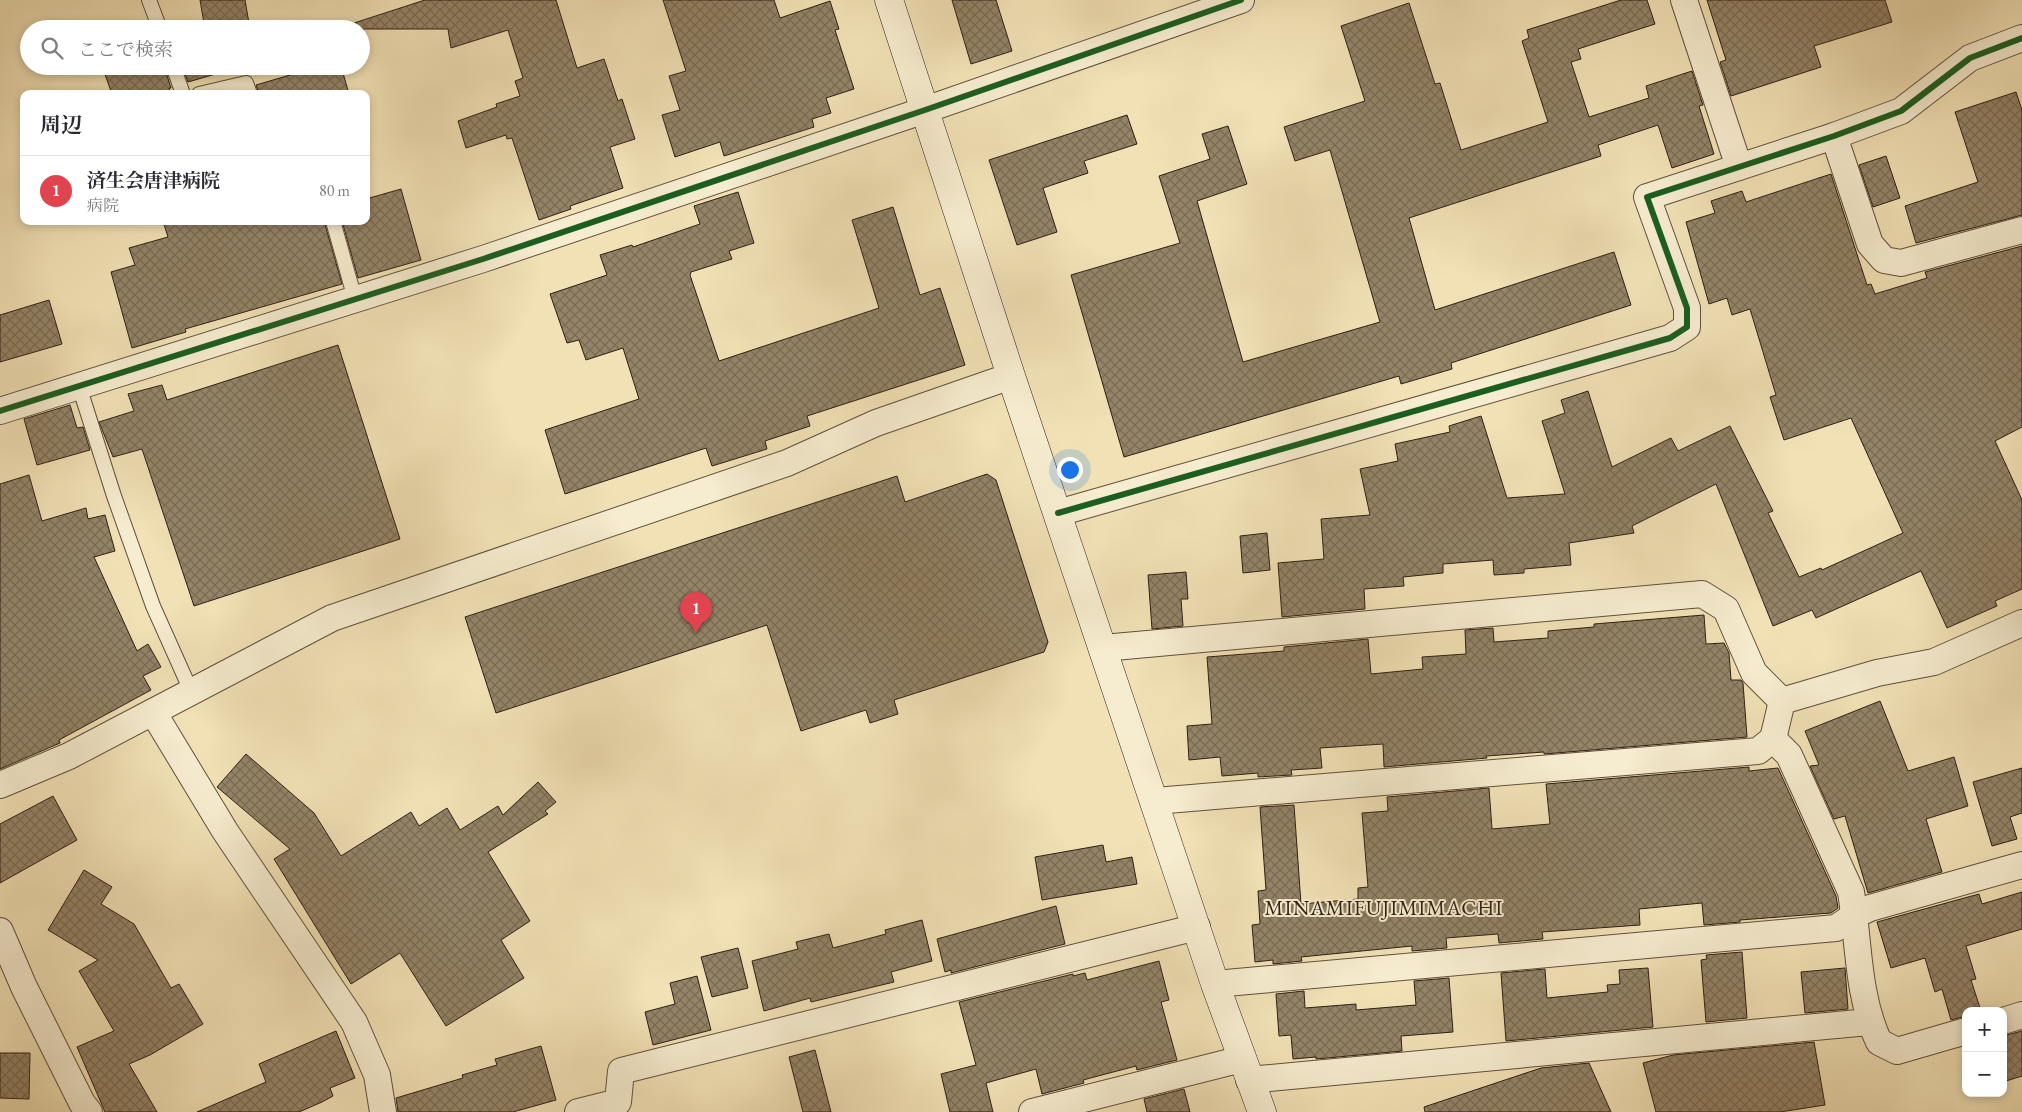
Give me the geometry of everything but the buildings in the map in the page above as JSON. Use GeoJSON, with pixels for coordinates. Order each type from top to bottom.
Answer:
{"type":"FeatureCollection","features":[{"type":"Feature","properties":{"kind":"street"},"geometry":{"type":"LineString","coordinates":[[889,0],[1215,984],[1262,1112]]}},
{"type":"Feature","properties":{"kind":"street"},"geometry":{"type":"LineString","coordinates":[[0,411],[483,259],[925,110],[1241,0]]}},
{"type":"Feature","properties":{"kind":"street"},"geometry":{"type":"LineString","coordinates":[[1684,0],[1739,167]]}},
{"type":"Feature","properties":{"kind":"street"},"geometry":{"type":"LineString","coordinates":[[1058,512],[1670,338],[1687,327],[1687,308],[1647,197],[1834,136],[1901,111],[1970,58],[2022,38]]}},
{"type":"Feature","properties":{"kind":"street"},"geometry":{"type":"LineString","coordinates":[[1834,136],[1870,244],[1884,260],[1901,263],[2022,230]]}},
{"type":"Feature","properties":{"kind":"street"},"geometry":{"type":"LineString","coordinates":[[0,785],[69,756],[332,618],[787,464],[876,422],[1012,376]]}},
{"type":"Feature","properties":{"kind":"street"},"geometry":{"type":"LineString","coordinates":[[1103,648],[1702,594],[1726,609],[1754,673],[1782,702]]}},
{"type":"Feature","properties":{"kind":"street"},"geometry":{"type":"LineString","coordinates":[[1782,702],[1877,673],[1934,662],[2022,623]]}},
{"type":"Feature","properties":{"kind":"street"},"geometry":{"type":"LineString","coordinates":[[1155,801],[1758,751],[1773,739],[1782,702]]}},
{"type":"Feature","properties":{"kind":"street"},"geometry":{"type":"LineString","coordinates":[[153,712],[225,831],[354,1022],[377,1075],[383,1112]]}},
{"type":"Feature","properties":{"kind":"street"},"geometry":{"type":"LineString","coordinates":[[1773,739],[1789,755],[1851,892],[1855,936],[1869,1022],[1879,1042],[1898,1051],[1962,1032]]}},
{"type":"Feature","properties":{"kind":"street"},"geometry":{"type":"LineString","coordinates":[[1215,984],[1836,928],[1854,915],[1870,908],[2022,865]]}},
{"type":"Feature","properties":{"kind":"street"},"geometry":{"type":"LineString","coordinates":[[578,1112],[619,1107],[620,1071],[1197,927]]}},
{"type":"Feature","properties":{"kind":"street"},"geometry":{"type":"LineString","coordinates":[[0,931],[81,1109]]}},
{"type":"Feature","properties":{"kind":"street"},"geometry":{"type":"LineString","coordinates":[[2007,1020],[2022,1015]]}},
{"type":"Feature","properties":{"kind":"street"},"geometry":{"type":"LineString","coordinates":[[1032,1112],[1245,1069],[1869,1022]]}},
{"type":"Feature","properties":{"kind":"lane"},"geometry":{"type":"LineString","coordinates":[[149,0],[157,20]]}},
{"type":"Feature","properties":{"kind":"lane"},"geometry":{"type":"LineString","coordinates":[[176,75],[182,90]]}},
{"type":"Feature","properties":{"kind":"lane"},"geometry":{"type":"LineString","coordinates":[[217,90],[246,83],[249,90]]}},
{"type":"Feature","properties":{"kind":"lane"},"geometry":{"type":"LineString","coordinates":[[334,225],[355,299]]}},
{"type":"Feature","properties":{"kind":"lane"},"geometry":{"type":"LineString","coordinates":[[78,386],[153,606],[191,691]]}},
{"type":"Feature","properties":{"kind":"cycle path"},"geometry":{"type":"LineString","coordinates":[[0,411],[483,259],[925,110],[1241,0]]}},
{"type":"Feature","properties":{"kind":"cycle path"},"geometry":{"type":"LineString","coordinates":[[1058,513],[1670,338],[1687,327],[1687,308],[1647,197],[1834,136],[1901,111],[1970,58],[2022,38]]}},
{"type":"Feature","properties":{"kind":"place","name":"済生会唐津病院"},"geometry":{"type":"Point","coordinates":[696,633]}},
{"type":"Feature","properties":{"kind":"district","name":"MINAMIFUJIMIMACHI"},"geometry":{"type":"Point","coordinates":[1384,908]}}]}
